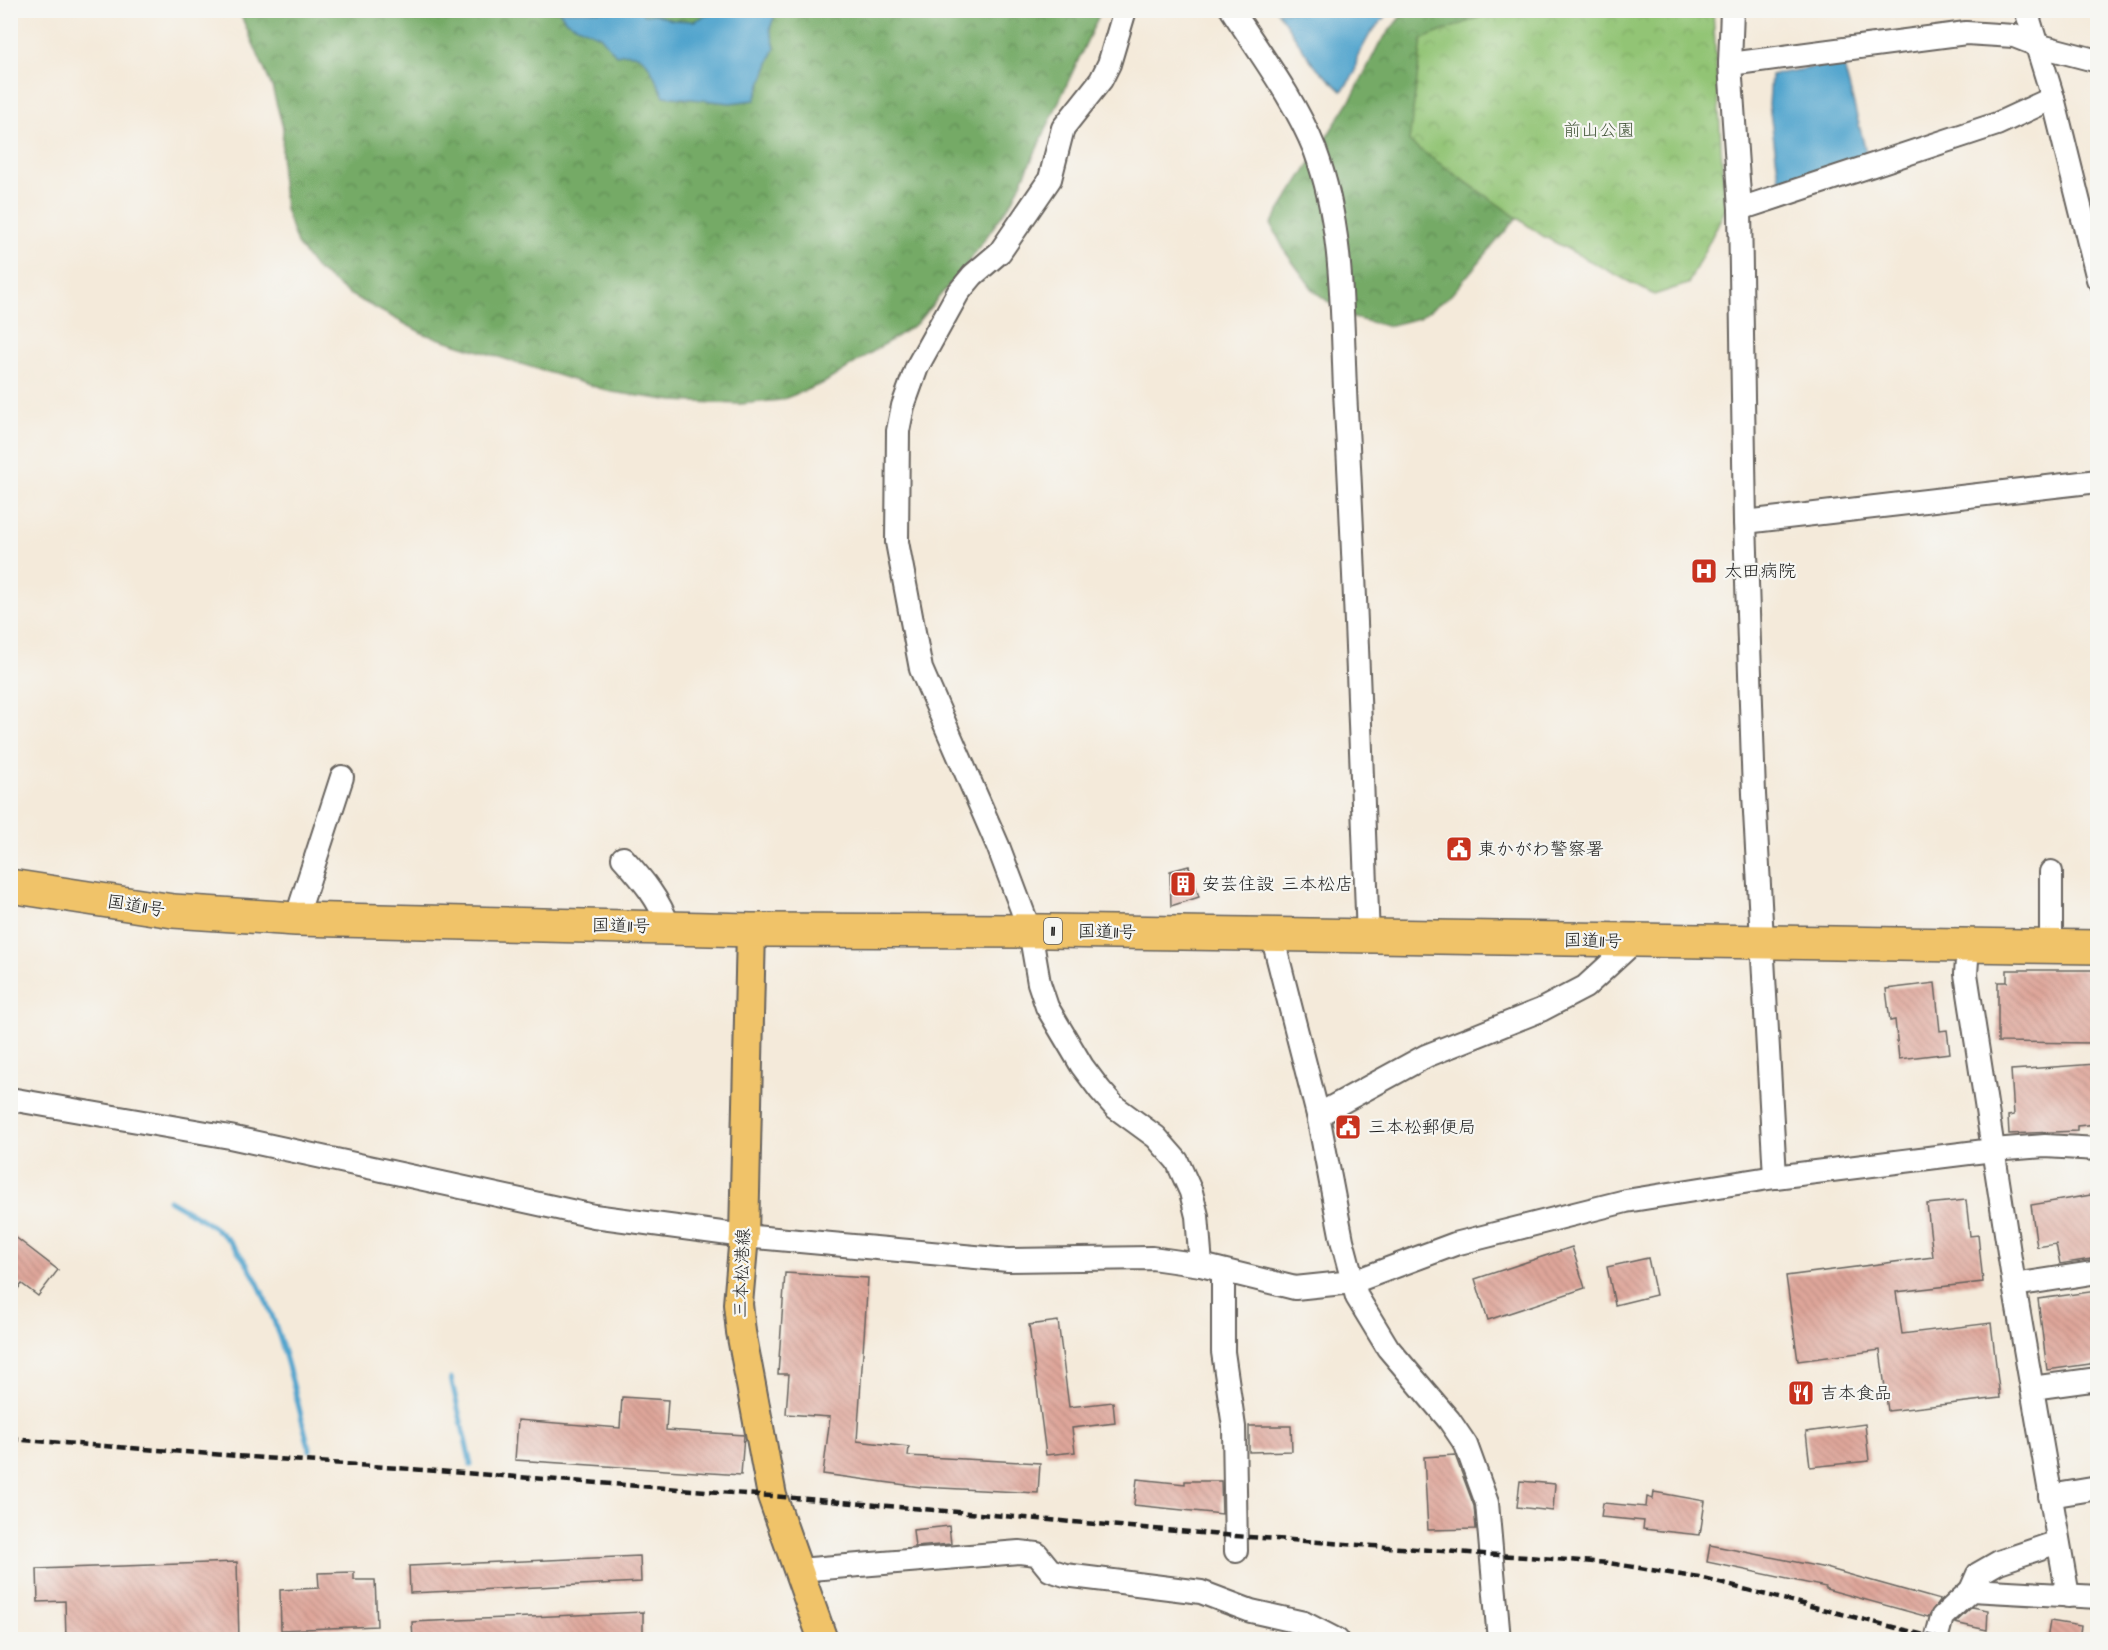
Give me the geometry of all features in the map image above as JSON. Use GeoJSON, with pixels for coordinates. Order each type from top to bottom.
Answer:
{"type":"FeatureCollection","features":[{"type":"Feature","properties":{"kind":"highway","name":"国道11号"},"geometry":{"type":"LineString","coordinates":[[10,886],[172,911],[296,919],[750,930],[1030,931],[2097,947]]}},
{"type":"Feature","properties":{"kind":"main road","name":"三本松港線"},"geometry":{"type":"LineString","coordinates":[[750,930],[744,1236],[738,1304],[769,1485],[823,1640]]}},
{"type":"Feature","properties":{"kind":"street"},"geometry":{"type":"LineString","coordinates":[[1125,10],[1109,64],[1101,80],[1063,128],[1050,179],[1000,252],[973,275],[958,293],[917,367],[903,406],[898,431],[897,542],[921,669],[998,846],[1030,931],[1047,1006],[1082,1066],[1115,1107],[1156,1137],[1167,1148],[1184,1174],[1197,1216],[1201,1265]]}},
{"type":"Feature","properties":{"kind":"street"},"geometry":{"type":"LineString","coordinates":[[1232,10],[1285,91],[1314,150],[1333,217],[1340,272],[1356,586],[1368,937]]}},
{"type":"Feature","properties":{"kind":"street"},"geometry":{"type":"LineString","coordinates":[[1732,10],[1730,64],[1740,209],[1745,522],[1754,794],[1774,1177]]}},
{"type":"Feature","properties":{"kind":"street"},"geometry":{"type":"LineString","coordinates":[[2026,10],[2053,98],[2097,279]]}},
{"type":"Feature","properties":{"kind":"street"},"geometry":{"type":"LineString","coordinates":[[1730,64],[1966,33],[2014,36],[2037,45],[2097,61]]}},
{"type":"Feature","properties":{"kind":"street"},"geometry":{"type":"LineString","coordinates":[[1740,209],[1997,124],[2053,98]]}},
{"type":"Feature","properties":{"kind":"street"},"geometry":{"type":"LineString","coordinates":[[1745,522],[2097,481]]}},
{"type":"Feature","properties":{"kind":"street"},"geometry":{"type":"LineString","coordinates":[[296,919],[342,777]]}},
{"type":"Feature","properties":{"kind":"street"},"geometry":{"type":"LineString","coordinates":[[624,858],[649,887],[663,910],[669,927]]}},
{"type":"Feature","properties":{"kind":"street"},"geometry":{"type":"LineString","coordinates":[[2051,872],[2051,947]]}},
{"type":"Feature","properties":{"kind":"street"},"geometry":{"type":"LineString","coordinates":[[1272,936],[1318,1115],[1358,1297],[1388,1348],[1449,1420],[1466,1445],[1487,1503],[1499,1640]]}},
{"type":"Feature","properties":{"kind":"street"},"geometry":{"type":"LineString","coordinates":[[1318,1115],[1426,1056],[1541,1010],[1585,987],[1635,941]]}},
{"type":"Feature","properties":{"kind":"street"},"geometry":{"type":"LineString","coordinates":[[1968,946],[1966,974],[1993,1150],[2068,1596]]}},
{"type":"Feature","properties":{"kind":"street"},"geometry":{"type":"LineString","coordinates":[[10,1099],[230,1137],[594,1216],[744,1236],[1008,1260],[1152,1258],[1201,1265],[1295,1288],[1353,1282],[1455,1244],[1554,1217],[1626,1201],[1774,1177],[1993,1150],[2045,1146],[2097,1149]]}},
{"type":"Feature","properties":{"kind":"street"},"geometry":{"type":"LineString","coordinates":[[1223,1271],[1223,1352],[1234,1427],[1236,1551]]}},
{"type":"Feature","properties":{"kind":"street"},"geometry":{"type":"LineString","coordinates":[[2014,1285],[2097,1272]]}},
{"type":"Feature","properties":{"kind":"street"},"geometry":{"type":"LineString","coordinates":[[2032,1388],[2097,1379]]}},
{"type":"Feature","properties":{"kind":"street"},"geometry":{"type":"LineString","coordinates":[[2050,1496],[2097,1488]]}},
{"type":"Feature","properties":{"kind":"street"},"geometry":{"type":"LineString","coordinates":[[1936,1640],[1942,1617],[1971,1590],[1978,1574],[1999,1562],[2058,1542]]}},
{"type":"Feature","properties":{"kind":"street"},"geometry":{"type":"LineString","coordinates":[[798,1570],[1019,1552],[1037,1554],[1050,1570],[1065,1575],[1201,1593],[1251,1611],[1304,1623],[1337,1640]]}},
{"type":"Feature","properties":{"kind":"street"},"geometry":{"type":"LineString","coordinates":[[1971,1590],[2097,1597]]}},
{"type":"Feature","properties":{"kind":"green space"},"geometry":{"type":"Polygon","coordinates":[[[239,11],[1101,11],[1013,200],[966,265],[916,324],[824,383],[781,400],[740,404],[674,401],[612,392],[424,334],[349,294],[315,268],[297,244],[285,209],[281,173],[283,128],[272,87],[239,11]]]}},
{"type":"Feature","properties":{"kind":"green space"},"geometry":{"type":"Polygon","coordinates":[[[1405,11],[1638,11],[1530,202],[1451,295],[1419,318],[1387,326],[1349,317],[1314,291],[1286,253],[1271,224],[1354,94],[1379,44],[1405,11]]]}},
{"type":"Feature","properties":{"kind":"green space","name":"前山公園"},"geometry":{"type":"Polygon","coordinates":[[[1488,11],[1713,11],[1725,210],[1688,284],[1654,295],[1543,236],[1409,142],[1422,39],[1488,14],[1488,11]]]}},
{"type":"Feature","properties":{"kind":"water"},"geometry":{"type":"Polygon","coordinates":[[[559,11],[640,11],[644,15],[655,14],[672,20],[694,21],[716,11],[776,11],[770,29],[775,47],[755,100],[730,103],[664,96],[647,63],[642,58],[627,53],[616,55],[600,36],[566,21],[559,11]]]}},
{"type":"Feature","properties":{"kind":"water"},"geometry":{"type":"Polygon","coordinates":[[[1277,11],[1390,11],[1370,34],[1357,58],[1355,73],[1342,91],[1314,65],[1277,11]]]}},
{"type":"Feature","properties":{"kind":"water"},"geometry":{"type":"Polygon","coordinates":[[[1843,62],[1867,156],[1780,185],[1769,105],[1771,75],[1843,62]]]}},
{"type":"Feature","properties":{"kind":"building","name":"安芸住設 三本松店"},"geometry":{"type":"Polygon","coordinates":[[[1189,866],[1199,897],[1171,906],[1170,871],[1189,866]]]}},
{"type":"Feature","properties":{"kind":"building"},"geometry":{"type":"Polygon","coordinates":[[[2007,970],[2097,970],[2097,1043],[1998,1042],[1998,982],[2007,982],[2007,970]]]}},
{"type":"Feature","properties":{"kind":"building"},"geometry":{"type":"Polygon","coordinates":[[[1935,983],[1940,1031],[1947,1030],[1950,1053],[1899,1059],[1895,1020],[1890,1021],[1886,989],[1935,983]]]}},
{"type":"Feature","properties":{"kind":"building"},"geometry":{"type":"Polygon","coordinates":[[[2096,1064],[2097,1124],[2077,1126],[2077,1131],[2009,1134],[2008,1116],[2014,1115],[2011,1070],[2096,1064]]]}},
{"type":"Feature","properties":{"kind":"building"},"geometry":{"type":"Polygon","coordinates":[[[2097,1194],[2097,1258],[2060,1264],[2056,1244],[2037,1247],[2031,1205],[2097,1194]]]}},
{"type":"Feature","properties":{"kind":"building"},"geometry":{"type":"Polygon","coordinates":[[[1966,1200],[1970,1236],[1978,1235],[1983,1282],[1896,1292],[1902,1334],[1991,1323],[2000,1398],[1888,1411],[1880,1350],[1798,1361],[1786,1276],[1933,1257],[1927,1204],[1966,1200]]]}},
{"type":"Feature","properties":{"kind":"building"},"geometry":{"type":"Polygon","coordinates":[[[10,1233],[58,1270],[38,1296],[22,1284],[10,1298],[10,1233]]]}},
{"type":"Feature","properties":{"kind":"building"},"geometry":{"type":"Polygon","coordinates":[[[1572,1247],[1585,1288],[1488,1320],[1475,1279],[1572,1247]]]}},
{"type":"Feature","properties":{"kind":"building"},"geometry":{"type":"Polygon","coordinates":[[[1648,1258],[1656,1295],[1615,1305],[1607,1267],[1648,1258]]]}},
{"type":"Feature","properties":{"kind":"building"},"geometry":{"type":"Polygon","coordinates":[[[785,1273],[868,1278],[857,1441],[909,1447],[908,1456],[1040,1463],[1038,1493],[921,1487],[823,1474],[830,1417],[786,1414],[789,1374],[778,1374],[785,1273]]]}},
{"type":"Feature","properties":{"kind":"building"},"geometry":{"type":"Polygon","coordinates":[[[2097,1291],[2097,1363],[2047,1370],[2038,1299],[2097,1291]]]}},
{"type":"Feature","properties":{"kind":"building"},"geometry":{"type":"Polygon","coordinates":[[[1058,1321],[1069,1407],[1113,1402],[1115,1423],[1072,1428],[1075,1452],[1046,1455],[1029,1325],[1058,1321]]]}},
{"type":"Feature","properties":{"kind":"building"},"geometry":{"type":"Polygon","coordinates":[[[622,1397],[668,1400],[666,1430],[744,1435],[741,1475],[515,1460],[518,1420],[620,1428],[622,1397]]]}},
{"type":"Feature","properties":{"kind":"building"},"geometry":{"type":"Polygon","coordinates":[[[1865,1424],[1869,1461],[1810,1467],[1806,1432],[1865,1424]]]}},
{"type":"Feature","properties":{"kind":"building"},"geometry":{"type":"Polygon","coordinates":[[[1249,1426],[1291,1426],[1292,1451],[1249,1452],[1249,1426]]]}},
{"type":"Feature","properties":{"kind":"building"},"geometry":{"type":"Polygon","coordinates":[[[1455,1455],[1474,1506],[1476,1529],[1428,1530],[1424,1457],[1455,1455]]]}},
{"type":"Feature","properties":{"kind":"building"},"geometry":{"type":"Polygon","coordinates":[[[1137,1479],[1185,1484],[1185,1481],[1221,1481],[1222,1514],[1134,1505],[1137,1479]]]}},
{"type":"Feature","properties":{"kind":"building"},"geometry":{"type":"Polygon","coordinates":[[[1520,1481],[1555,1484],[1553,1511],[1517,1507],[1520,1481]]]}},
{"type":"Feature","properties":{"kind":"building"},"geometry":{"type":"Polygon","coordinates":[[[1654,1492],[1705,1501],[1700,1535],[1643,1529],[1644,1521],[1601,1517],[1603,1503],[1646,1507],[1647,1497],[1653,1499],[1654,1492]]]}},
{"type":"Feature","properties":{"kind":"building"},"geometry":{"type":"Polygon","coordinates":[[[949,1526],[951,1544],[915,1547],[913,1530],[949,1526]]]}},
{"type":"Feature","properties":{"kind":"building"},"geometry":{"type":"Polygon","coordinates":[[[1710,1545],[1826,1568],[1940,1600],[1928,1617],[1826,1589],[1826,1587],[1707,1562],[1710,1545]]]}},
{"type":"Feature","properties":{"kind":"building"},"geometry":{"type":"Polygon","coordinates":[[[640,1556],[641,1582],[410,1593],[409,1566],[640,1556]]]}},
{"type":"Feature","properties":{"kind":"building"},"geometry":{"type":"Polygon","coordinates":[[[237,1562],[239,1640],[66,1640],[65,1601],[38,1602],[37,1569],[237,1562]]]}},
{"type":"Feature","properties":{"kind":"building"},"geometry":{"type":"Polygon","coordinates":[[[354,1572],[354,1580],[375,1580],[377,1626],[281,1630],[280,1590],[319,1588],[318,1573],[354,1572]]]}},
{"type":"Feature","properties":{"kind":"building"},"geometry":{"type":"Polygon","coordinates":[[[1972,1607],[1988,1610],[1987,1630],[1955,1623],[1972,1607]]]}},
{"type":"Feature","properties":{"kind":"building"},"geometry":{"type":"Polygon","coordinates":[[[643,1612],[643,1639],[413,1640],[412,1622],[643,1612]]]}},
{"type":"Feature","properties":{"kind":"building"},"geometry":{"type":"Polygon","coordinates":[[[2050,1621],[2081,1626],[2079,1640],[2047,1640],[2050,1621]]]}},
{"type":"Feature","properties":{"kind":"waterway"},"geometry":{"type":"LineString","coordinates":[[169,1200],[223,1235],[241,1255],[256,1279],[279,1335],[310,1450]]}},
{"type":"Feature","properties":{"kind":"waterway"},"geometry":{"type":"LineString","coordinates":[[451,1378],[471,1465]]}},
{"type":"Feature","properties":{"kind":"railway"},"geometry":{"type":"LineString","coordinates":[[10,1439],[772,1496],[1235,1536],[1609,1563],[1700,1578],[1944,1640]]}},
{"type":"Feature","properties":{"kind":"place","name":"太田病院"},"geometry":{"type":"Point","coordinates":[1704,571]}},
{"type":"Feature","properties":{"kind":"place","name":"東かがわ警察署"},"geometry":{"type":"Point","coordinates":[1459,849]}},
{"type":"Feature","properties":{"kind":"place","name":"安芸住設 三本松店"},"geometry":{"type":"Point","coordinates":[1183,884]}},
{"type":"Feature","properties":{"kind":"place","name":"三本松郵便局"},"geometry":{"type":"Point","coordinates":[1348,1127]}},
{"type":"Feature","properties":{"kind":"place","name":"吉本食品"},"geometry":{"type":"Point","coordinates":[1801,1393]}}]}
